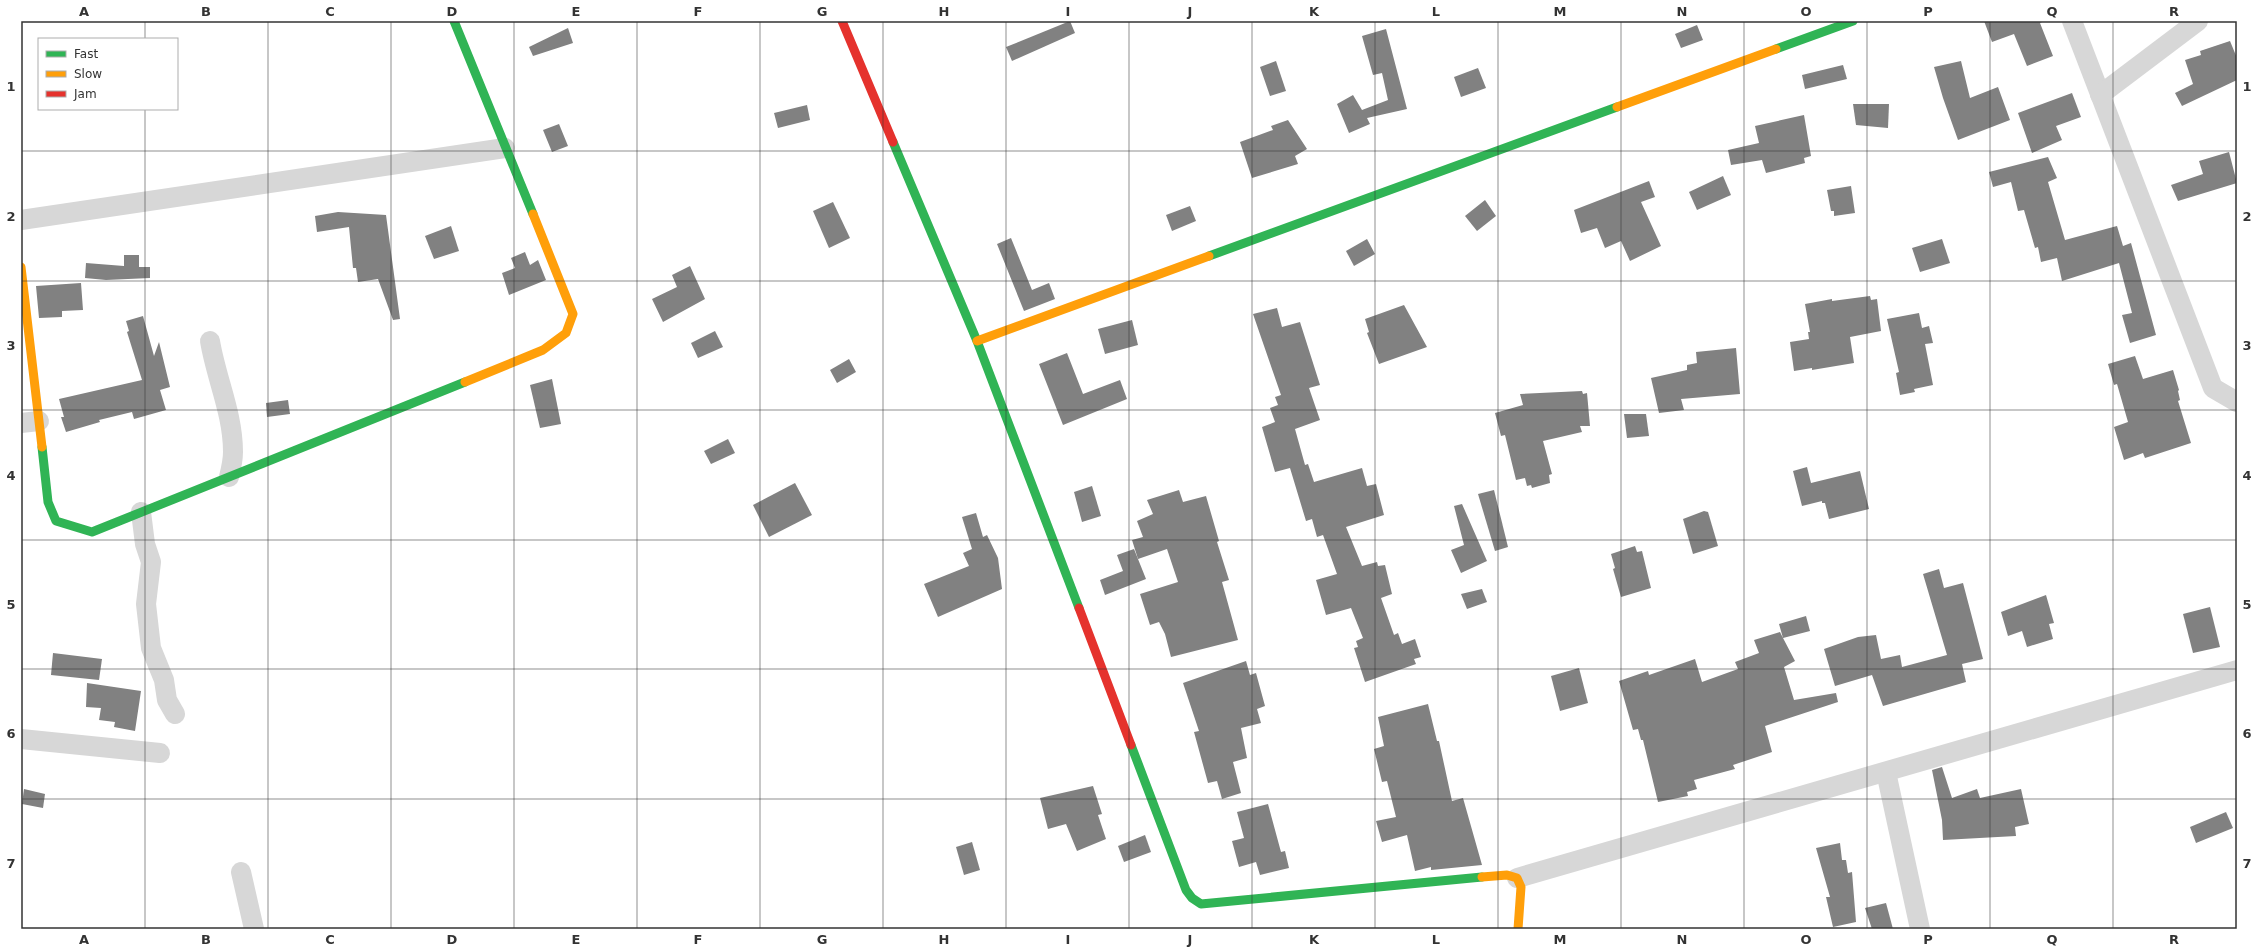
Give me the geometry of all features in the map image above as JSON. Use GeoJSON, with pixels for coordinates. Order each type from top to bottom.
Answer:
{"type":"FeatureCollection","features":[{"type":"Feature","properties":{"kind":"street"},"geometry":{"type":"LineString","coordinates":[[21,267],[30,422],[48,502],[56,521],[92,532],[543,350],[566,333],[573,314],[454,21]]}},
{"type":"Feature","properties":{"kind":"street"},"geometry":{"type":"LineString","coordinates":[[842,21],[977,341],[1186,890],[1192,898],[1202,904],[1507,875],[1517,878],[2237,670]]}},
{"type":"Feature","properties":{"kind":"street"},"geometry":{"type":"LineString","coordinates":[[977,341],[1853,21]]}},
{"type":"Feature","properties":{"kind":"street"},"geometry":{"type":"LineString","coordinates":[[2072,21],[2213,388],[2237,402]]}},
{"type":"Feature","properties":{"kind":"street"},"geometry":{"type":"LineString","coordinates":[[2100,95],[2198,21]]}},
{"type":"Feature","properties":{"kind":"street"},"geometry":{"type":"LineString","coordinates":[[21,220],[505,148]]}},
{"type":"Feature","properties":{"kind":"street"},"geometry":{"type":"LineString","coordinates":[[210,341],[212,356],[230,414],[233,453],[229,476]]}},
{"type":"Feature","properties":{"kind":"street"},"geometry":{"type":"LineString","coordinates":[[140,512],[145,544],[151,562],[146,604],[151,648],[164,680],[167,700],[175,714]]}},
{"type":"Feature","properties":{"kind":"street"},"geometry":{"type":"LineString","coordinates":[[21,739],[160,753]]}},
{"type":"Feature","properties":{"kind":"street"},"geometry":{"type":"LineString","coordinates":[[1886,772],[1920,929]]}},
{"type":"Feature","properties":{"kind":"street"},"geometry":{"type":"LineString","coordinates":[[241,872],[254,929]]}},
{"type":"Feature","properties":{"kind":"street"},"geometry":{"type":"LineString","coordinates":[[1517,878],[1521,887],[1518,929]]}},
{"type":"Feature","properties":{"kind":"building"},"geometry":{"type":"Polygon","coordinates":[[[1070,21],[1075,33],[1012,61],[1006,47],[1070,21]]]}},
{"type":"Feature","properties":{"kind":"building"},"geometry":{"type":"Polygon","coordinates":[[[1984,21],[2044,21],[2040,23],[2053,56],[2027,66],[2014,34],[1992,42],[1984,21]]]}},
{"type":"Feature","properties":{"kind":"building"},"geometry":{"type":"Polygon","coordinates":[[[1697,25],[1703,40],[1681,48],[1675,34],[1697,25]]]}},
{"type":"Feature","properties":{"kind":"building"},"geometry":{"type":"Polygon","coordinates":[[[568,28],[573,43],[533,56],[529,47],[568,28]]]}},
{"type":"Feature","properties":{"kind":"building"},"geometry":{"type":"Polygon","coordinates":[[[1386,29],[1407,109],[1367,118],[1370,124],[1349,133],[1337,104],[1353,95],[1362,110],[1388,100],[1382,73],[1373,75],[1362,36],[1386,29]]]}},
{"type":"Feature","properties":{"kind":"building"},"geometry":{"type":"Polygon","coordinates":[[[2230,41],[2237,58],[2237,80],[2182,106],[2175,93],[2193,84],[2185,60],[2201,55],[2200,51],[2230,41]]]}},
{"type":"Feature","properties":{"kind":"building"},"geometry":{"type":"Polygon","coordinates":[[[1276,61],[1286,91],[1270,96],[1260,67],[1276,61]]]}},
{"type":"Feature","properties":{"kind":"building"},"geometry":{"type":"Polygon","coordinates":[[[1961,61],[1970,98],[1998,87],[2010,120],[1958,140],[1934,67],[1961,61]]]}},
{"type":"Feature","properties":{"kind":"building"},"geometry":{"type":"Polygon","coordinates":[[[1843,65],[1847,79],[1805,89],[1802,75],[1843,65]]]}},
{"type":"Feature","properties":{"kind":"building"},"geometry":{"type":"Polygon","coordinates":[[[1478,68],[1486,88],[1461,97],[1454,77],[1478,68]]]}},
{"type":"Feature","properties":{"kind":"building"},"geometry":{"type":"Polygon","coordinates":[[[2072,93],[2081,117],[2056,126],[2062,140],[2032,153],[2018,113],[2072,93]]]}},
{"type":"Feature","properties":{"kind":"building"},"geometry":{"type":"Polygon","coordinates":[[[1853,104],[1889,104],[1888,128],[1856,125],[1853,104]]]}},
{"type":"Feature","properties":{"kind":"building"},"geometry":{"type":"Polygon","coordinates":[[[807,105],[810,120],[778,128],[774,113],[807,105]]]}},
{"type":"Feature","properties":{"kind":"building"},"geometry":{"type":"Polygon","coordinates":[[[1804,115],[1811,156],[1804,158],[1805,163],[1766,173],[1762,160],[1731,165],[1728,150],[1759,143],[1755,126],[1804,115]]]}},
{"type":"Feature","properties":{"kind":"building"},"geometry":{"type":"Polygon","coordinates":[[[1288,120],[1307,149],[1295,156],[1298,164],[1252,178],[1240,142],[1273,130],[1271,126],[1288,120]]]}},
{"type":"Feature","properties":{"kind":"building"},"geometry":{"type":"Polygon","coordinates":[[[559,124],[568,146],[552,152],[543,130],[559,124]]]}},
{"type":"Feature","properties":{"kind":"building"},"geometry":{"type":"Polygon","coordinates":[[[2229,152],[2237,183],[2178,201],[2171,185],[2203,174],[2199,161],[2229,152]]]}},
{"type":"Feature","properties":{"kind":"building"},"geometry":{"type":"Polygon","coordinates":[[[2048,157],[2057,178],[2048,182],[2065,240],[2117,226],[2123,246],[2131,243],[2156,335],[2130,343],[2122,315],[2132,313],[2119,263],[2062,281],[2057,258],[2041,262],[2038,247],[2035,248],[2024,210],[2018,211],[2011,182],[1993,187],[1989,172],[2048,157]]]}},
{"type":"Feature","properties":{"kind":"building"},"geometry":{"type":"Polygon","coordinates":[[[1723,176],[1731,195],[1697,210],[1689,192],[1723,176]]]}},
{"type":"Feature","properties":{"kind":"building"},"geometry":{"type":"Polygon","coordinates":[[[1649,181],[1655,197],[1641,202],[1661,246],[1630,261],[1621,241],[1605,248],[1597,228],[1581,233],[1574,210],[1649,181]]]}},
{"type":"Feature","properties":{"kind":"building"},"geometry":{"type":"Polygon","coordinates":[[[1851,186],[1855,213],[1834,216],[1834,211],[1831,211],[1827,190],[1851,186]]]}},
{"type":"Feature","properties":{"kind":"building"},"geometry":{"type":"Polygon","coordinates":[[[1485,200],[1496,216],[1477,231],[1465,216],[1485,200]]]}},
{"type":"Feature","properties":{"kind":"building"},"geometry":{"type":"Polygon","coordinates":[[[833,202],[850,238],[829,248],[813,211],[833,202]]]}},
{"type":"Feature","properties":{"kind":"building"},"geometry":{"type":"Polygon","coordinates":[[[1190,206],[1196,221],[1172,231],[1166,215],[1190,206]]]}},
{"type":"Feature","properties":{"kind":"building"},"geometry":{"type":"Polygon","coordinates":[[[338,212],[386,215],[400,319],[393,320],[378,279],[358,282],[356,268],[353,268],[349,227],[317,232],[315,216],[338,212]]]}},
{"type":"Feature","properties":{"kind":"building"},"geometry":{"type":"Polygon","coordinates":[[[451,226],[459,251],[434,259],[425,236],[451,226]]]}},
{"type":"Feature","properties":{"kind":"building"},"geometry":{"type":"Polygon","coordinates":[[[1011,238],[1032,290],[1049,283],[1055,299],[1024,311],[997,244],[1011,238]]]}},
{"type":"Feature","properties":{"kind":"building"},"geometry":{"type":"Polygon","coordinates":[[[1367,239],[1375,254],[1354,266],[1346,251],[1367,239]]]}},
{"type":"Feature","properties":{"kind":"building"},"geometry":{"type":"Polygon","coordinates":[[[1942,239],[1950,263],[1920,272],[1912,248],[1942,239]]]}},
{"type":"Feature","properties":{"kind":"building"},"geometry":{"type":"Polygon","coordinates":[[[525,252],[530,265],[538,260],[546,280],[509,295],[502,273],[515,268],[511,258],[525,252]]]}},
{"type":"Feature","properties":{"kind":"building"},"geometry":{"type":"Polygon","coordinates":[[[124,255],[139,255],[139,267],[150,267],[150,278],[106,280],[85,278],[86,263],[124,266],[124,255]]]}},
{"type":"Feature","properties":{"kind":"building"},"geometry":{"type":"Polygon","coordinates":[[[690,266],[705,299],[663,322],[652,299],[677,287],[672,275],[690,266]]]}},
{"type":"Feature","properties":{"kind":"building"},"geometry":{"type":"Polygon","coordinates":[[[81,283],[83,310],[62,311],[62,317],[39,318],[36,286],[81,283]]]}},
{"type":"Feature","properties":{"kind":"building"},"geometry":{"type":"Polygon","coordinates":[[[1870,296],[1871,300],[1877,299],[1881,331],[1850,337],[1854,363],[1812,370],[1812,368],[1794,371],[1790,342],[1809,339],[1808,332],[1810,332],[1805,304],[1832,299],[1832,301],[1870,296]]]}},
{"type":"Feature","properties":{"kind":"building"},"geometry":{"type":"Polygon","coordinates":[[[1404,305],[1427,347],[1379,364],[1367,333],[1369,332],[1365,319],[1404,305]]]}},
{"type":"Feature","properties":{"kind":"building"},"geometry":{"type":"Polygon","coordinates":[[[1277,308],[1282,327],[1300,322],[1320,385],[1309,388],[1320,420],[1295,429],[1305,465],[1308,464],[1314,482],[1362,468],[1367,486],[1376,484],[1384,515],[1346,527],[1362,566],[1377,562],[1378,566],[1385,565],[1392,594],[1381,598],[1394,635],[1398,633],[1402,644],[1415,639],[1421,657],[1414,659],[1416,664],[1365,682],[1354,648],[1358,647],[1356,641],[1363,638],[1351,608],[1326,615],[1316,580],[1337,574],[1323,535],[1317,537],[1312,519],[1306,521],[1290,468],[1275,472],[1262,427],[1275,422],[1270,408],[1278,405],[1275,397],[1281,395],[1253,314],[1277,308]]]}},
{"type":"Feature","properties":{"kind":"building"},"geometry":{"type":"Polygon","coordinates":[[[1919,313],[1922,328],[1929,326],[1933,343],[1925,344],[1933,385],[1914,389],[1915,392],[1900,395],[1896,373],[1899,372],[1887,319],[1919,313]]]}},
{"type":"Feature","properties":{"kind":"building"},"geometry":{"type":"Polygon","coordinates":[[[143,316],[154,356],[159,342],[170,387],[160,390],[166,410],[134,419],[132,412],[99,420],[100,422],[66,432],[61,417],[64,417],[59,399],[142,380],[127,332],[129,331],[126,321],[143,316]]]}},
{"type":"Feature","properties":{"kind":"building"},"geometry":{"type":"Polygon","coordinates":[[[1132,320],[1138,345],[1105,354],[1098,329],[1132,320]]]}},
{"type":"Feature","properties":{"kind":"building"},"geometry":{"type":"Polygon","coordinates":[[[715,331],[723,347],[698,358],[691,343],[715,331]]]}},
{"type":"Feature","properties":{"kind":"building"},"geometry":{"type":"Polygon","coordinates":[[[1736,348],[1740,394],[1681,399],[1684,410],[1659,413],[1651,378],[1687,370],[1687,365],[1697,363],[1696,352],[1736,348]]]}},
{"type":"Feature","properties":{"kind":"building"},"geometry":{"type":"Polygon","coordinates":[[[1067,353],[1083,394],[1120,380],[1127,399],[1063,425],[1039,364],[1067,353]]]}},
{"type":"Feature","properties":{"kind":"building"},"geometry":{"type":"Polygon","coordinates":[[[2135,356],[2143,379],[2173,370],[2179,390],[2180,400],[2178,401],[2191,443],[2145,458],[2143,453],[2124,460],[2114,427],[2128,422],[2117,384],[2114,385],[2108,364],[2135,356]]]}},
{"type":"Feature","properties":{"kind":"building"},"geometry":{"type":"Polygon","coordinates":[[[849,359],[856,372],[837,383],[830,370],[849,359]]]}},
{"type":"Feature","properties":{"kind":"building"},"geometry":{"type":"Polygon","coordinates":[[[552,379],[561,424],[540,428],[530,385],[552,379]]]}},
{"type":"Feature","properties":{"kind":"building"},"geometry":{"type":"Polygon","coordinates":[[[1582,391],[1583,394],[1587,393],[1590,426],[1580,426],[1582,432],[1543,441],[1552,474],[1549,475],[1550,483],[1532,488],[1531,485],[1527,486],[1525,478],[1516,480],[1505,435],[1501,436],[1495,413],[1523,405],[1520,394],[1582,391]]]}},
{"type":"Feature","properties":{"kind":"building"},"geometry":{"type":"Polygon","coordinates":[[[288,400],[290,414],[267,417],[266,403],[288,400]]]}},
{"type":"Feature","properties":{"kind":"building"},"geometry":{"type":"Polygon","coordinates":[[[1624,414],[1646,414],[1649,436],[1627,438],[1624,414]]]}},
{"type":"Feature","properties":{"kind":"building"},"geometry":{"type":"Polygon","coordinates":[[[728,439],[735,453],[711,464],[704,451],[728,439]]]}},
{"type":"Feature","properties":{"kind":"building"},"geometry":{"type":"Polygon","coordinates":[[[1807,467],[1811,483],[1860,471],[1869,509],[1829,519],[1825,503],[1822,503],[1822,501],[1802,506],[1793,471],[1807,467]]]}},
{"type":"Feature","properties":{"kind":"building"},"geometry":{"type":"Polygon","coordinates":[[[795,483],[812,515],[769,537],[753,505],[795,483]]]}},
{"type":"Feature","properties":{"kind":"building"},"geometry":{"type":"Polygon","coordinates":[[[1092,486],[1101,516],[1082,522],[1074,492],[1092,486]]]}},
{"type":"Feature","properties":{"kind":"building"},"geometry":{"type":"Polygon","coordinates":[[[1179,490],[1183,502],[1206,496],[1219,541],[1217,542],[1229,580],[1222,582],[1238,640],[1171,657],[1165,634],[1159,622],[1150,625],[1140,594],[1178,582],[1167,549],[1138,559],[1132,540],[1143,537],[1137,521],[1153,514],[1147,500],[1179,490]]]}},
{"type":"Feature","properties":{"kind":"building"},"geometry":{"type":"Polygon","coordinates":[[[1494,490],[1508,547],[1495,551],[1478,494],[1494,490]]]}},
{"type":"Feature","properties":{"kind":"building"},"geometry":{"type":"Polygon","coordinates":[[[1462,504],[1487,561],[1461,573],[1451,550],[1464,545],[1454,506],[1462,504]]]}},
{"type":"Feature","properties":{"kind":"building"},"geometry":{"type":"Polygon","coordinates":[[[1704,511],[1708,512],[1718,546],[1693,554],[1683,519],[1704,511]]]}},
{"type":"Feature","properties":{"kind":"building"},"geometry":{"type":"Polygon","coordinates":[[[976,513],[983,537],[987,535],[998,558],[1002,589],[938,617],[924,584],[969,566],[963,553],[972,549],[962,517],[976,513]]]}},
{"type":"Feature","properties":{"kind":"building"},"geometry":{"type":"Polygon","coordinates":[[[1635,546],[1637,552],[1642,551],[1651,588],[1621,597],[1613,569],[1615,568],[1611,554],[1635,546]]]}},
{"type":"Feature","properties":{"kind":"building"},"geometry":{"type":"Polygon","coordinates":[[[1134,549],[1146,579],[1105,595],[1100,580],[1123,571],[1117,555],[1134,549]]]}},
{"type":"Feature","properties":{"kind":"building"},"geometry":{"type":"Polygon","coordinates":[[[1939,569],[1944,588],[1963,583],[1983,659],[1962,664],[1966,682],[1883,706],[1872,675],[1835,686],[1824,649],[1858,637],[1876,635],[1881,659],[1900,655],[1902,667],[1947,655],[1923,574],[1939,569]]]}},
{"type":"Feature","properties":{"kind":"building"},"geometry":{"type":"Polygon","coordinates":[[[1482,589],[1487,602],[1467,609],[1461,594],[1482,589]]]}},
{"type":"Feature","properties":{"kind":"building"},"geometry":{"type":"Polygon","coordinates":[[[2046,595],[2054,623],[2049,624],[2053,639],[2027,647],[2022,631],[2008,636],[2001,612],[2046,595]]]}},
{"type":"Feature","properties":{"kind":"building"},"geometry":{"type":"Polygon","coordinates":[[[2210,607],[2220,647],[2193,653],[2183,614],[2210,607]]]}},
{"type":"Feature","properties":{"kind":"building"},"geometry":{"type":"Polygon","coordinates":[[[1806,616],[1810,631],[1783,638],[1779,624],[1806,616]]]}},
{"type":"Feature","properties":{"kind":"building"},"geometry":{"type":"Polygon","coordinates":[[[1780,632],[1795,661],[1784,667],[1794,700],[1836,693],[1838,702],[1765,726],[1772,752],[1733,765],[1735,769],[1694,780],[1697,789],[1687,792],[1688,796],[1658,802],[1643,740],[1641,740],[1638,729],[1633,730],[1619,681],[1648,671],[1649,675],[1695,659],[1702,682],[1738,669],[1735,662],[1759,653],[1754,640],[1780,632]]]}},
{"type":"Feature","properties":{"kind":"building"},"geometry":{"type":"Polygon","coordinates":[[[53,653],[102,659],[99,680],[51,675],[53,653]]]}},
{"type":"Feature","properties":{"kind":"building"},"geometry":{"type":"Polygon","coordinates":[[[1246,661],[1250,675],[1256,673],[1265,706],[1257,709],[1261,723],[1241,728],[1247,758],[1233,762],[1241,793],[1222,799],[1217,781],[1208,783],[1194,732],[1199,731],[1183,683],[1246,661]]]}},
{"type":"Feature","properties":{"kind":"building"},"geometry":{"type":"Polygon","coordinates":[[[1579,668],[1588,703],[1560,711],[1551,676],[1579,668]]]}},
{"type":"Feature","properties":{"kind":"building"},"geometry":{"type":"Polygon","coordinates":[[[87,683],[141,691],[135,731],[114,727],[115,722],[99,720],[101,708],[86,707],[87,683]]]}},
{"type":"Feature","properties":{"kind":"building"},"geometry":{"type":"Polygon","coordinates":[[[1428,704],[1437,741],[1439,741],[1452,801],[1463,798],[1482,865],[1431,870],[1431,867],[1415,871],[1407,835],[1382,842],[1376,821],[1396,817],[1387,781],[1382,782],[1374,749],[1384,746],[1378,717],[1428,704]]]}},
{"type":"Feature","properties":{"kind":"building"},"geometry":{"type":"Polygon","coordinates":[[[1942,767],[1952,798],[1977,789],[1980,798],[2021,789],[2029,824],[2015,827],[2016,836],[1943,840],[1942,820],[1932,770],[1942,767]]]}},
{"type":"Feature","properties":{"kind":"building"},"geometry":{"type":"Polygon","coordinates":[[[1093,786],[1102,814],[1098,815],[1106,839],[1077,851],[1066,824],[1048,829],[1040,798],[1093,786]]]}},
{"type":"Feature","properties":{"kind":"building"},"geometry":{"type":"Polygon","coordinates":[[[24,789],[45,794],[43,808],[22,804],[24,789]]]}},
{"type":"Feature","properties":{"kind":"building"},"geometry":{"type":"Polygon","coordinates":[[[1268,804],[1281,852],[1285,851],[1289,868],[1260,875],[1256,862],[1239,867],[1232,841],[1244,838],[1237,812],[1268,804]]]}},
{"type":"Feature","properties":{"kind":"building"},"geometry":{"type":"Polygon","coordinates":[[[2226,812],[2233,828],[2196,843],[2190,827],[2226,812]]]}},
{"type":"Feature","properties":{"kind":"building"},"geometry":{"type":"Polygon","coordinates":[[[1145,835],[1151,852],[1124,862],[1118,846],[1145,835]]]}},
{"type":"Feature","properties":{"kind":"building"},"geometry":{"type":"Polygon","coordinates":[[[972,842],[980,870],[964,875],[956,847],[972,842]]]}},
{"type":"Feature","properties":{"kind":"building"},"geometry":{"type":"Polygon","coordinates":[[[1840,843],[1842,860],[1846,860],[1848,873],[1852,872],[1856,922],[1833,927],[1826,897],[1830,897],[1816,848],[1840,843]]]}},
{"type":"Feature","properties":{"kind":"building"},"geometry":{"type":"Polygon","coordinates":[[[1886,903],[1893,929],[1872,929],[1865,908],[1886,903]]]}},
{"type":"Feature","properties":{"kind":"traffic: fast"},"geometry":{"type":"LineString","coordinates":[[454,21],[533,214]]}},
{"type":"Feature","properties":{"kind":"traffic: fast"},"geometry":{"type":"LineString","coordinates":[[1776,49],[1853,21]]}},
{"type":"Feature","properties":{"kind":"traffic: fast"},"geometry":{"type":"LineString","coordinates":[[1209,256],[1617,107]]}},
{"type":"Feature","properties":{"kind":"traffic: fast"},"geometry":{"type":"LineString","coordinates":[[893,142],[977,341],[1079,608]]}},
{"type":"Feature","properties":{"kind":"traffic: fast"},"geometry":{"type":"LineString","coordinates":[[42,447],[48,502],[56,521],[92,532],[465,382]]}},
{"type":"Feature","properties":{"kind":"traffic: fast"},"geometry":{"type":"LineString","coordinates":[[1131,745],[1186,890],[1192,898],[1201,904],[1482,877]]}},
{"type":"Feature","properties":{"kind":"traffic: slow"},"geometry":{"type":"LineString","coordinates":[[1617,107],[1776,49]]}},
{"type":"Feature","properties":{"kind":"traffic: slow"},"geometry":{"type":"LineString","coordinates":[[465,382],[543,350],[566,333],[573,314],[533,214]]}},
{"type":"Feature","properties":{"kind":"traffic: slow"},"geometry":{"type":"LineString","coordinates":[[977,341],[1209,256]]}},
{"type":"Feature","properties":{"kind":"traffic: slow"},"geometry":{"type":"LineString","coordinates":[[21,267],[42,447]]}},
{"type":"Feature","properties":{"kind":"traffic: slow"},"geometry":{"type":"LineString","coordinates":[[1482,877],[1507,875],[1517,878],[1521,887],[1518,929]]}},
{"type":"Feature","properties":{"kind":"traffic: jam"},"geometry":{"type":"LineString","coordinates":[[842,21],[893,142]]}},
{"type":"Feature","properties":{"kind":"traffic: jam"},"geometry":{"type":"LineString","coordinates":[[1079,608],[1131,745]]}}]}
